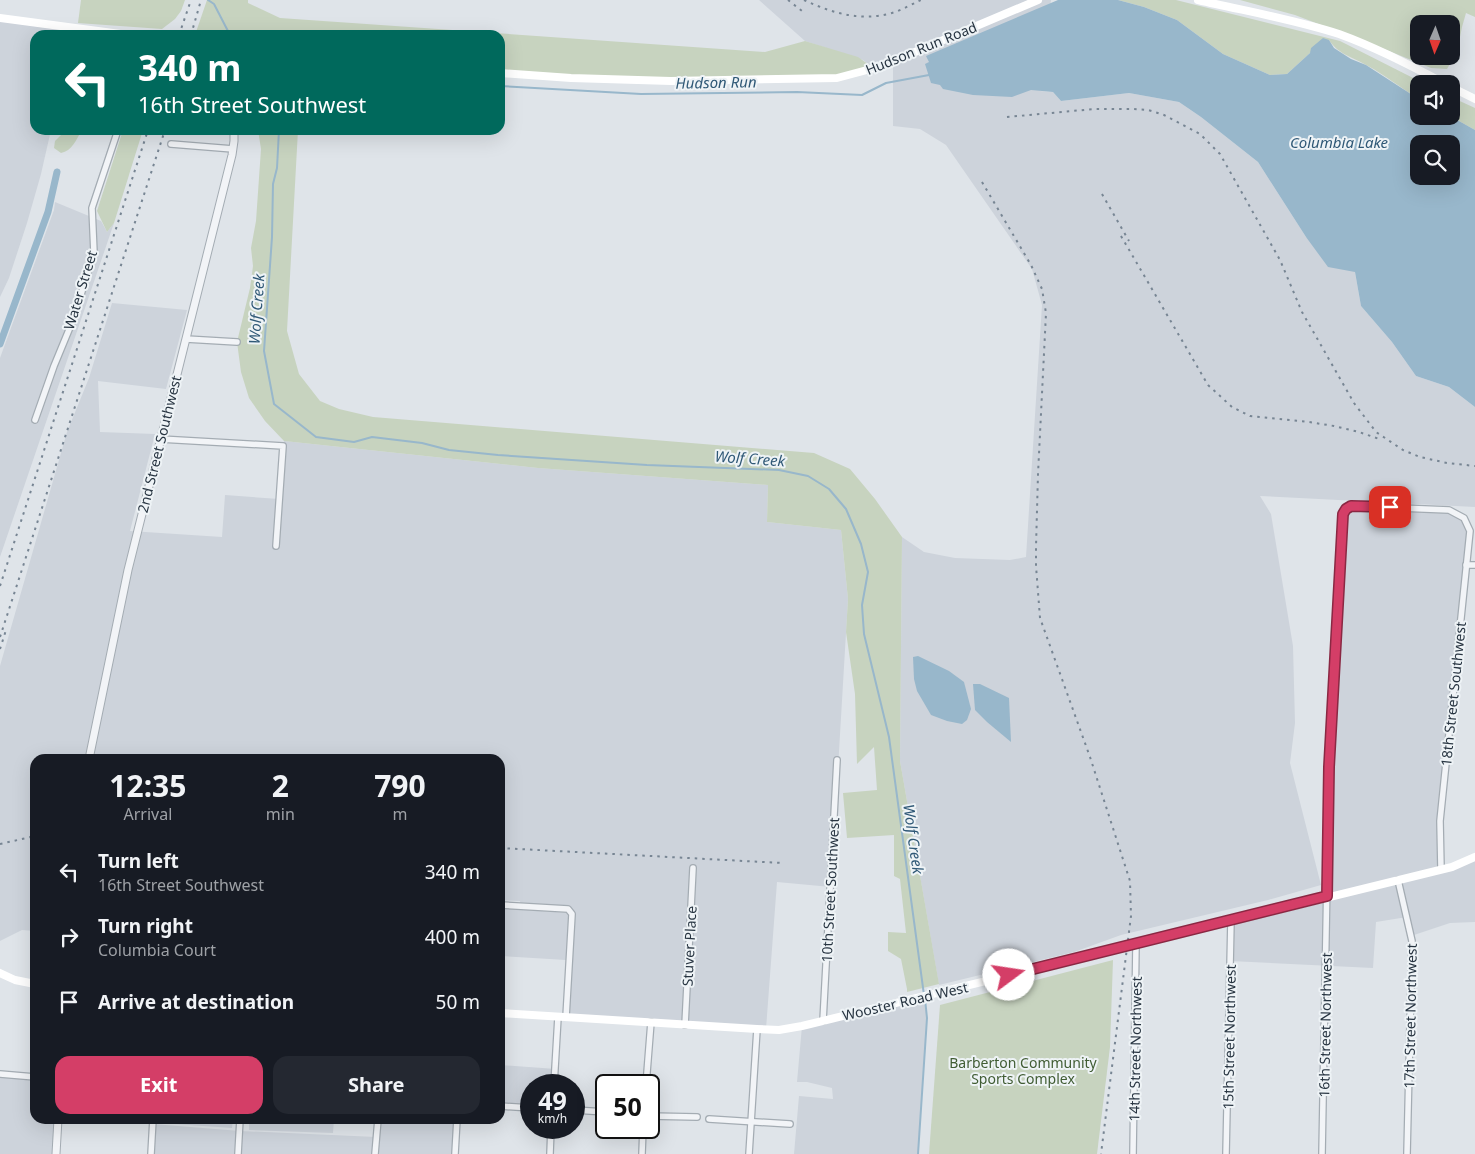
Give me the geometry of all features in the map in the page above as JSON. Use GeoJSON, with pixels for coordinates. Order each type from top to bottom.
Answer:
{"type":"FeatureCollection","features":[{"type":"Feature","properties":{"kind":"main road","name":"Hudson Run Road"},"geometry":{"type":"LineString","coordinates":[[505,73],[571,78],[671,81],[837,78],[882,66],[1038,0]]}},
{"type":"Feature","properties":{"kind":"main road"},"geometry":{"type":"LineString","coordinates":[[1198,0],[1295,22],[1338,34],[1377,50],[1428,75]]}},
{"type":"Feature","properties":{"kind":"main road"},"geometry":{"type":"LineString","coordinates":[[0,18],[59,30]]}},
{"type":"Feature","properties":{"kind":"main road"},"geometry":{"type":"LineString","coordinates":[[1460,92],[1475,99]]}},
{"type":"Feature","properties":{"kind":"main road","name":"Wooster Road West"},"geometry":{"type":"LineString","coordinates":[[505,1013],[756,1029],[785,1029],[909,1001],[1327,896],[1398,880],[1458,865],[1475,857]]}},
{"type":"Feature","properties":{"kind":"main road"},"geometry":{"type":"LineString","coordinates":[[0,973],[15,980],[30,983]]}},
{"type":"Feature","properties":{"kind":"street","name":"Water Street"},"geometry":{"type":"LineString","coordinates":[[35,420],[73,320],[94,253],[92,208],[116,135]]}},
{"type":"Feature","properties":{"kind":"street","name":"2nd Street Southwest"},"geometry":{"type":"LineString","coordinates":[[90,754],[128,570],[233,149],[234,135]]}},
{"type":"Feature","properties":{"kind":"street"},"geometry":{"type":"LineString","coordinates":[[171,144],[233,149]]}},
{"type":"Feature","properties":{"kind":"street"},"geometry":{"type":"LineString","coordinates":[[186,339],[237,342]]}},
{"type":"Feature","properties":{"kind":"street"},"geometry":{"type":"LineString","coordinates":[[160,439],[283,446],[276,546]]}},
{"type":"Feature","properties":{"kind":"street","name":"16th Street Northwest"},"geometry":{"type":"LineString","coordinates":[[1322,1154],[1329,767],[1343,514],[1351,506],[1445,509],[1455,512],[1465,520]]}},
{"type":"Feature","properties":{"kind":"street","name":"18th Street Southwest"},"geometry":{"type":"LineString","coordinates":[[1441,869],[1440,821],[1470,531],[1465,520]]}},
{"type":"Feature","properties":{"kind":"street"},"geometry":{"type":"LineString","coordinates":[[1466,565],[1475,565]]}},
{"type":"Feature","properties":{"kind":"street","name":"10th Street Southwest"},"geometry":{"type":"LineString","coordinates":[[823,1021],[837,760]]}},
{"type":"Feature","properties":{"kind":"street","name":"Stuver Place"},"geometry":{"type":"LineString","coordinates":[[685,1025],[692,868]]}},
{"type":"Feature","properties":{"kind":"street","name":"17th Street Northwest"},"geometry":{"type":"LineString","coordinates":[[1398,880],[1412,941],[1407,1154]]}},
{"type":"Feature","properties":{"kind":"street"},"geometry":{"type":"LineString","coordinates":[[505,905],[568,910],[572,914],[555,1074]]}},
{"type":"Feature","properties":{"kind":"street","name":"15th Street Northwest"},"geometry":{"type":"LineString","coordinates":[[1226,1154],[1231,920]]}},
{"type":"Feature","properties":{"kind":"street","name":"14th Street Northwest"},"geometry":{"type":"LineString","coordinates":[[1133,1154],[1136,944]]}},
{"type":"Feature","properties":{"kind":"street"},"geometry":{"type":"LineString","coordinates":[[647,1074],[651,1022]]}},
{"type":"Feature","properties":{"kind":"street"},"geometry":{"type":"LineString","coordinates":[[749,1154],[756,1029]]}},
{"type":"Feature","properties":{"kind":"street"},"geometry":{"type":"LineString","coordinates":[[0,1074],[30,1077]]}},
{"type":"Feature","properties":{"kind":"street"},"geometry":{"type":"LineString","coordinates":[[505,1106],[520,1107]]}},
{"type":"Feature","properties":{"kind":"street"},"geometry":{"type":"LineString","coordinates":[[660,1116],[697,1117]]}},
{"type":"Feature","properties":{"kind":"street"},"geometry":{"type":"LineString","coordinates":[[710,1119],[790,1124]]}},
{"type":"Feature","properties":{"kind":"street"},"geometry":{"type":"LineString","coordinates":[[56,1154],[58,1124]]}},
{"type":"Feature","properties":{"kind":"street"},"geometry":{"type":"LineString","coordinates":[[151,1154],[153,1124]]}},
{"type":"Feature","properties":{"kind":"street"},"geometry":{"type":"LineString","coordinates":[[238,1154],[240,1124]]}},
{"type":"Feature","properties":{"kind":"street"},"geometry":{"type":"LineString","coordinates":[[376,1154],[378,1124]]}},
{"type":"Feature","properties":{"kind":"street"},"geometry":{"type":"LineString","coordinates":[[455,1154],[457,1124]]}},
{"type":"Feature","properties":{"kind":"street"},"geometry":{"type":"LineString","coordinates":[[550,1154],[551,1139]]}},
{"type":"Feature","properties":{"kind":"street"},"geometry":{"type":"LineString","coordinates":[[642,1154],[643,1139]]}},
{"type":"Feature","properties":{"kind":"shaded area"},"geometry":{"type":"Polygon","coordinates":[[[759,0],[1051,0],[1040,91],[1053,92],[1061,101],[1129,93],[1179,102],[1201,117],[1258,162],[1306,237],[1355,272],[1361,306],[1392,342],[1416,376],[1449,387],[1475,407],[1475,507],[1260,496],[1271,514],[1293,646],[1295,723],[1290,763],[1321,885],[1268,900],[1121,935],[1074,952],[939,985],[900,761],[902,537],[924,552],[955,558],[1010,560],[1026,557],[1042,305],[1032,269],[946,145],[920,129],[893,126],[893,62],[875,69],[863,60],[805,41],[759,0]]]}},
{"type":"Feature","properties":{"kind":"shaded area"},"geometry":{"type":"Polygon","coordinates":[[[0,18],[64,27],[64,30],[30,30],[30,135],[50,135],[27,223],[9,278],[0,297],[0,18]]]}},
{"type":"Feature","properties":{"kind":"shaded area"},"geometry":{"type":"Polygon","coordinates":[[[55,202],[101,221],[107,232],[114,223],[0,557],[0,358],[54,210],[55,202]]]}},
{"type":"Feature","properties":{"kind":"shaded area"},"geometry":{"type":"Polygon","coordinates":[[[112,303],[187,310],[166,389],[98,381],[100,432],[155,434],[130,531],[222,537],[225,495],[279,499],[284,441],[538,468],[768,485],[767,522],[841,530],[848,599],[831,887],[777,882],[766,1029],[566,1017],[570,911],[521,907],[520,901],[505,900],[505,754],[30,754],[30,931],[22,930],[0,941],[0,666],[67,432],[89,378],[112,303]]]}},
{"type":"Feature","properties":{"kind":"shaded area"},"geometry":{"type":"Polygon","coordinates":[[[1346,509],[1445,509],[1459,514],[1470,531],[1440,821],[1441,869],[1398,880],[1407,917],[1376,922],[1373,968],[1230,961],[1231,920],[1327,896],[1328,825],[1346,509]]]}},
{"type":"Feature","properties":{"kind":"shaded area"},"geometry":{"type":"Polygon","coordinates":[[[1475,860],[1475,922],[1450,923],[1414,935],[1401,882],[1475,860]]]}},
{"type":"Feature","properties":{"kind":"shaded area"},"geometry":{"type":"Polygon","coordinates":[[[505,908],[568,913],[566,960],[505,956],[505,908]]]}},
{"type":"Feature","properties":{"kind":"shaded area"},"geometry":{"type":"Polygon","coordinates":[[[924,997],[927,1018],[918,1154],[794,1154],[799,1096],[833,1099],[832,1088],[807,1082],[797,1082],[802,1026],[924,997]]]}},
{"type":"Feature","properties":{"kind":"shaded area"},"geometry":{"type":"Polygon","coordinates":[[[505,1065],[556,1069],[555,1074],[520,1074],[520,1107],[505,1106],[505,1065]]]}},
{"type":"Feature","properties":{"kind":"shaded area"},"geometry":{"type":"Polygon","coordinates":[[[0,1075],[30,1077],[30,1124],[58,1124],[56,1154],[0,1154],[0,1075]]]}},
{"type":"Feature","properties":{"kind":"shaded area"},"geometry":{"type":"Polygon","coordinates":[[[153,1124],[240,1131],[376,1137],[377,1124],[457,1124],[455,1154],[151,1154],[153,1124]]]}},
{"type":"Feature","properties":{"kind":"shaded area"},"geometry":{"type":"Polygon","coordinates":[[[175,1124],[232,1124],[232,1128],[175,1124]]]}},
{"type":"Feature","properties":{"kind":"shaded area"},"geometry":{"type":"Polygon","coordinates":[[[249,1124],[334,1124],[333,1133],[249,1130],[249,1124]]]}},
{"type":"Feature","properties":{"kind":"green space"},"geometry":{"type":"Polygon","coordinates":[[[81,0],[185,0],[181,11],[175,19],[162,29],[78,23],[81,0]]]}},
{"type":"Feature","properties":{"kind":"green space"},"geometry":{"type":"Polygon","coordinates":[[[207,0],[248,0],[248,3],[280,18],[451,30],[197,30],[207,0]]]}},
{"type":"Feature","properties":{"kind":"green space"},"geometry":{"type":"Polygon","coordinates":[[[1118,0],[1176,0],[1340,41],[1410,76],[1410,93],[1337,49],[1329,40],[1310,53],[1287,74],[1270,75],[1223,54],[1177,20],[1144,7],[1118,0]]]}},
{"type":"Feature","properties":{"kind":"green space"},"geometry":{"type":"Polygon","coordinates":[[[1240,0],[1475,0],[1475,17],[1466,13],[1460,37],[1460,15],[1410,15],[1410,60],[1295,15],[1240,0]]]}},
{"type":"Feature","properties":{"kind":"green space"},"geometry":{"type":"Polygon","coordinates":[[[505,34],[765,52],[805,41],[858,57],[875,69],[855,74],[751,80],[505,73],[505,34]]]}},
{"type":"Feature","properties":{"kind":"green space"},"geometry":{"type":"Polygon","coordinates":[[[1424,65],[1449,65],[1447,69],[1431,68],[1424,65]]]}},
{"type":"Feature","properties":{"kind":"green space"},"geometry":{"type":"Polygon","coordinates":[[[1460,101],[1475,108],[1475,130],[1460,122],[1460,101]]]}},
{"type":"Feature","properties":{"kind":"green space"},"geometry":{"type":"Polygon","coordinates":[[[61,135],[79,135],[68,150],[61,153],[54,148],[55,141],[61,135]]]}},
{"type":"Feature","properties":{"kind":"green space"},"geometry":{"type":"Polygon","coordinates":[[[121,135],[141,135],[114,223],[107,232],[97,211],[121,135]]]}},
{"type":"Feature","properties":{"kind":"green space"},"geometry":{"type":"Polygon","coordinates":[[[259,135],[298,135],[287,331],[299,374],[320,401],[339,409],[373,417],[814,453],[850,469],[875,499],[902,537],[900,761],[939,984],[907,992],[901,959],[888,951],[888,932],[906,933],[900,879],[894,876],[894,835],[847,838],[843,793],[877,790],[874,747],[857,764],[855,694],[846,632],[848,599],[841,530],[767,522],[768,485],[538,468],[284,441],[265,421],[249,398],[241,372],[237,342],[250,288],[253,266],[251,248],[256,221],[261,149],[259,135]]]}},
{"type":"Feature","properties":{"kind":"green space","name":"Barberton Community Sports Complex"},"geometry":{"type":"Polygon","coordinates":[[[1113,960],[1110,1047],[1097,1154],[929,1154],[940,1005],[1113,960]]]}},
{"type":"Feature","properties":{"kind":"water","name":"Columbia Lake"},"geometry":{"type":"Polygon","coordinates":[[[1058,0],[1118,0],[1144,7],[1177,20],[1223,54],[1270,75],[1287,74],[1323,38],[1329,40],[1334,48],[1351,59],[1366,65],[1410,93],[1410,125],[1460,125],[1460,122],[1475,130],[1475,407],[1449,387],[1416,376],[1392,342],[1361,306],[1355,272],[1328,267],[1306,237],[1258,162],[1179,102],[1129,93],[1061,101],[1053,92],[1031,90],[1012,97],[973,95],[943,89],[940,85],[931,83],[925,64],[929,62],[926,56],[1058,0]]]}},
{"type":"Feature","properties":{"kind":"water"},"geometry":{"type":"Polygon","coordinates":[[[918,656],[949,671],[964,682],[971,709],[967,720],[962,724],[931,715],[917,691],[914,679],[913,657],[918,656]]]}},
{"type":"Feature","properties":{"kind":"water"},"geometry":{"type":"Polygon","coordinates":[[[973,684],[980,684],[1009,698],[1011,742],[975,710],[973,684]]]}},
{"type":"Feature","properties":{"kind":"waterway","name":"Wolf Creek"},"geometry":{"type":"LineString","coordinates":[[208,0],[214,4],[227,30]]}},
{"type":"Feature","properties":{"kind":"waterway","name":"Hudson Run"},"geometry":{"type":"LineString","coordinates":[[505,86],[641,94],[797,92],[862,95],[886,83],[929,75]]}},
{"type":"Feature","properties":{"kind":"waterway","name":"Wolf Creek"},"geometry":{"type":"LineString","coordinates":[[279,135],[277,168],[273,184],[272,237],[264,351],[274,404],[316,437],[354,442],[372,437],[422,443],[449,450],[498,455],[647,465],[779,470],[808,476],[829,489],[846,509],[861,544],[868,572],[862,605],[864,634],[889,737],[924,995]]}},
{"type":"Feature","properties":{"kind":"waterway"},"geometry":{"type":"LineString","coordinates":[[0,344],[48,212],[57,172]]}},
{"type":"Feature","properties":{"kind":"waterway","name":"Wolf Creek"},"geometry":{"type":"LineString","coordinates":[[918,1154],[927,1018],[925,999]]}},
{"type":"Feature","properties":{"kind":"railway"},"geometry":{"type":"LineString","coordinates":[[181,30],[191,0]]}},
{"type":"Feature","properties":{"kind":"railway"},"geometry":{"type":"LineString","coordinates":[[192,30],[201,0]]}},
{"type":"Feature","properties":{"kind":"railway"},"geometry":{"type":"LineString","coordinates":[[788,0],[802,11]]}},
{"type":"Feature","properties":{"kind":"railway"},"geometry":{"type":"LineString","coordinates":[[804,0],[825,9],[847,15],[869,17],[892,13],[921,0]]}},
{"type":"Feature","properties":{"kind":"railway"},"geometry":{"type":"LineString","coordinates":[[1007,117],[1094,109],[1148,110],[1164,115],[1200,134],[1220,154],[1280,260],[1302,312],[1354,403],[1376,432],[1403,450],[1420,457],[1447,463],[1475,466]]}},
{"type":"Feature","properties":{"kind":"railway"},"geometry":{"type":"LineString","coordinates":[[0,586],[146,135]]}},
{"type":"Feature","properties":{"kind":"railway"},"geometry":{"type":"LineString","coordinates":[[0,637],[163,135]]}},
{"type":"Feature","properties":{"kind":"railway"},"geometry":{"type":"LineString","coordinates":[[982,182],[1031,265],[1042,289],[1046,313],[1036,547],[1040,618],[1090,757],[1130,881],[1131,916],[1101,1154]]}},
{"type":"Feature","properties":{"kind":"railway"},"geometry":{"type":"LineString","coordinates":[[1102,194],[1129,241]]}},
{"type":"Feature","properties":{"kind":"railway"},"geometry":{"type":"LineString","coordinates":[[1121,236],[1208,385],[1232,407],[1250,416],[1334,426],[1382,440]]}},
{"type":"Feature","properties":{"kind":"railway"},"geometry":{"type":"LineString","coordinates":[[0,649],[6,630]]}},
{"type":"Feature","properties":{"kind":"railway"},"geometry":{"type":"LineString","coordinates":[[0,844],[30,837]]}},
{"type":"Feature","properties":{"kind":"railway"},"geometry":{"type":"LineString","coordinates":[[505,848],[782,863]]}},
{"type":"Feature","properties":{"kind":"route"},"geometry":{"type":"LineString","coordinates":[[1009,975],[1327,896],[1329,767],[1343,514],[1351,506],[1390,507]]}}]}
